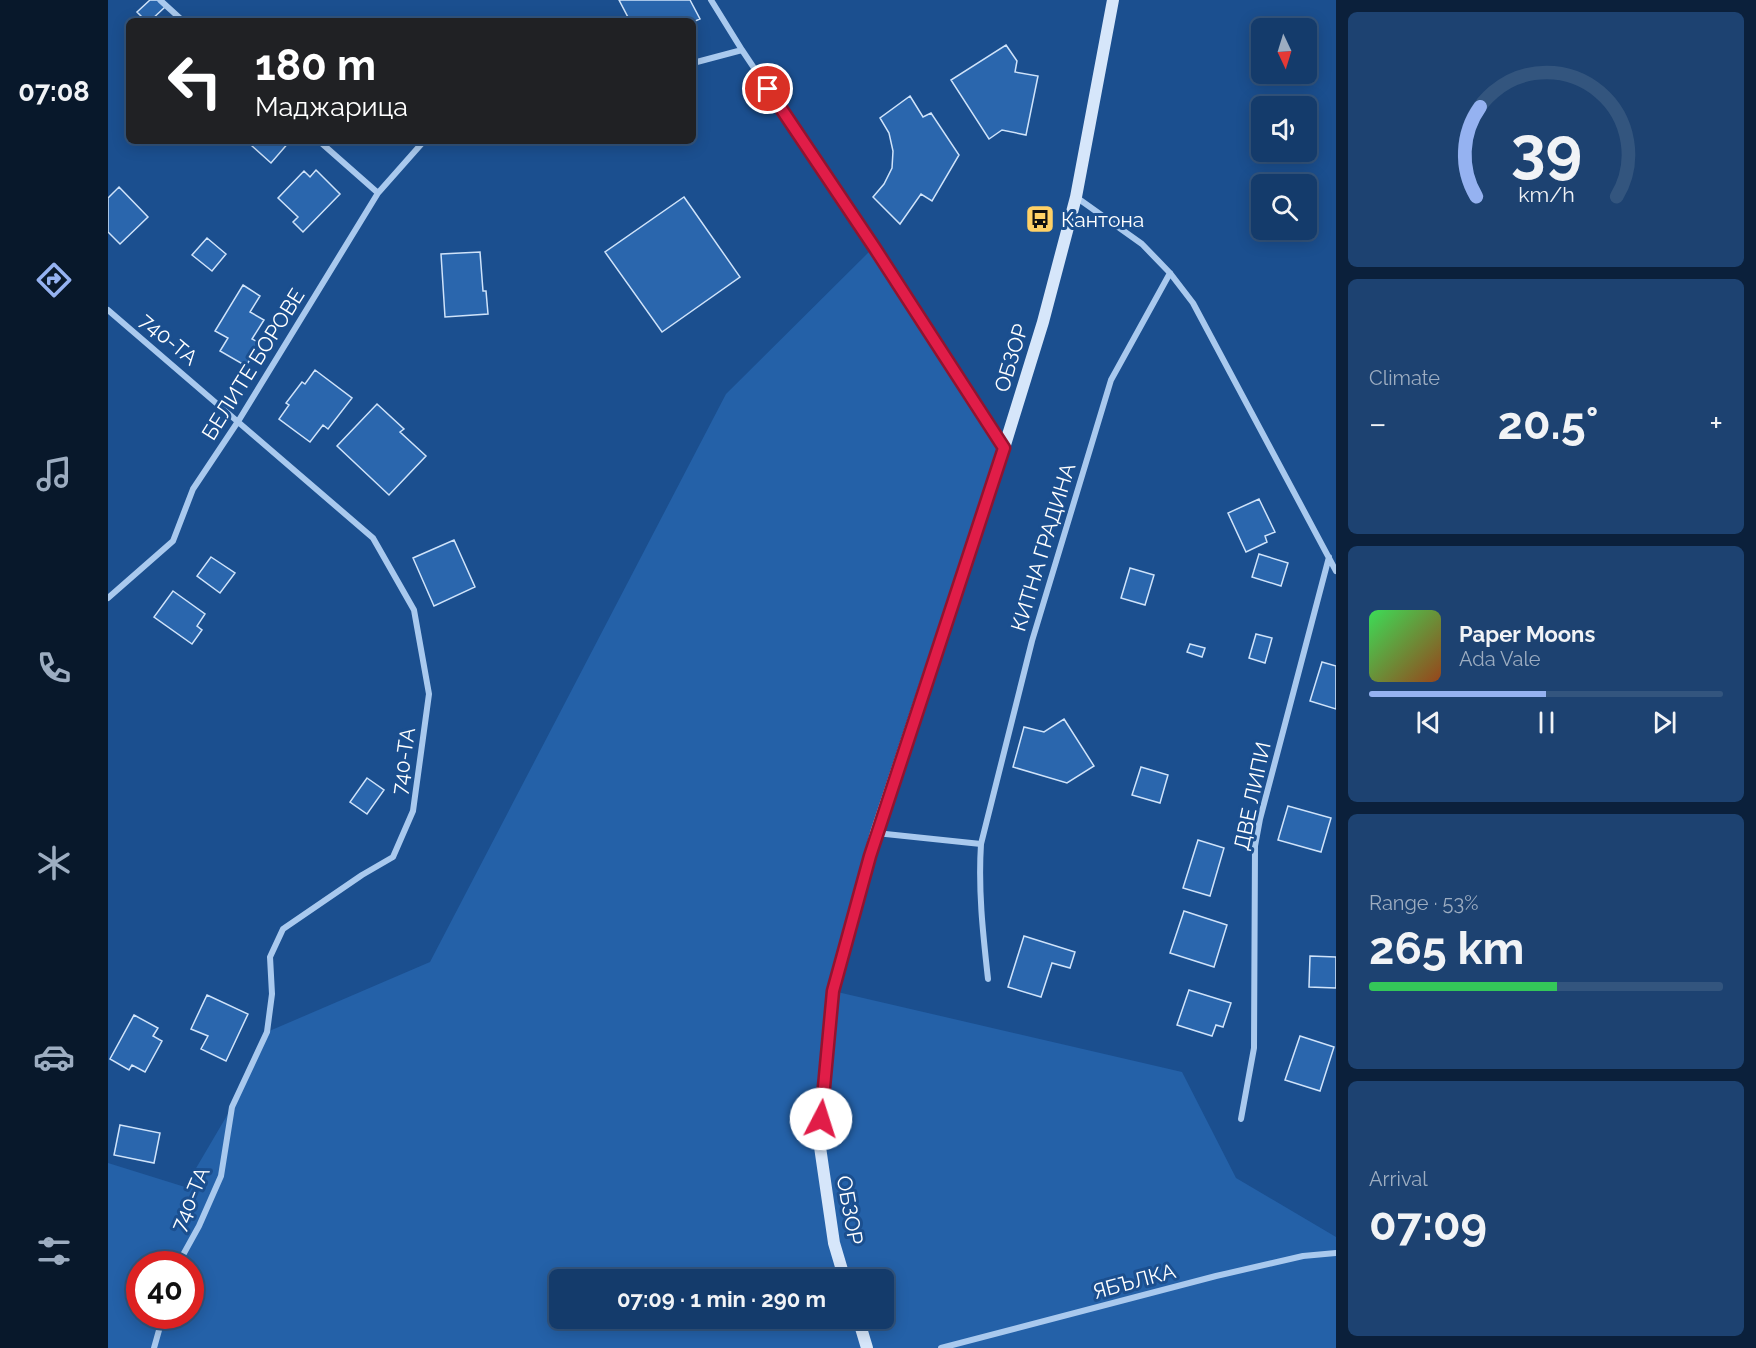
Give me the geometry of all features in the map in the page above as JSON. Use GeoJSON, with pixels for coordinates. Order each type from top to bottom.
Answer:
{"type":"FeatureCollection","features":[{"type":"Feature","properties":{"kind":"street"},"geometry":{"type":"LineString","coordinates":[[160,0],[180,18]]}},
{"type":"Feature","properties":{"kind":"street"},"geometry":{"type":"LineString","coordinates":[[711,0],[1004,448]]}},
{"type":"Feature","properties":{"kind":"street","name":"ОБЗОР"},"geometry":{"type":"LineString","coordinates":[[842,1269],[834,1243],[819,1140],[833,991],[876,833],[1004,448],[1043,322],[1076,197],[1113,0]]}},
{"type":"Feature","properties":{"kind":"street"},"geometry":{"type":"LineString","coordinates":[[696,62],[742,50]]}},
{"type":"Feature","properties":{"kind":"street"},"geometry":{"type":"LineString","coordinates":[[322,144],[378,193]]}},
{"type":"Feature","properties":{"kind":"street","name":"БЕЛИТЕ БОРОВЕ"},"geometry":{"type":"LineString","coordinates":[[108,598],[173,541],[193,489],[378,193],[421,144]]}},
{"type":"Feature","properties":{"kind":"street"},"geometry":{"type":"LineString","coordinates":[[1076,197],[1142,244],[1170,273],[1193,303],[1333,557],[1336,571]]}},
{"type":"Feature","properties":{"kind":"street","name":"КИТНА ГРАДИНА"},"geometry":{"type":"LineString","coordinates":[[988,979],[981,917],[979,877],[981,844],[1032,641],[1111,380],[1170,273]]}},
{"type":"Feature","properties":{"kind":"street","name":"740-ТА"},"geometry":{"type":"LineString","coordinates":[[108,310],[373,538],[414,610],[429,694],[413,811],[393,857],[362,875],[283,929],[270,957],[272,994],[267,1032],[232,1107],[221,1176],[185,1251]]}},
{"type":"Feature","properties":{"kind":"street","name":"ДВЕ ЛИПИ"},"geometry":{"type":"LineString","coordinates":[[1241,1119],[1254,1048],[1255,846],[1260,819],[1333,557]]}},
{"type":"Feature","properties":{"kind":"street"},"geometry":{"type":"LineString","coordinates":[[876,833],[981,844]]}},
{"type":"Feature","properties":{"kind":"street","name":"ЯБЪЛКА"},"geometry":{"type":"LineString","coordinates":[[941,1348],[1216,1276],[1303,1256],[1336,1253]]}},
{"type":"Feature","properties":{"kind":"street"},"geometry":{"type":"LineString","coordinates":[[154,1348],[159,1329]]}},
{"type":"Feature","properties":{"kind":"street"},"geometry":{"type":"LineString","coordinates":[[861,1329],[867,1348]]}},
{"type":"Feature","properties":{"kind":"shaded area"},"geometry":{"type":"Polygon","coordinates":[[[874,247],[1004,448],[876,833],[833,991],[1182,1072],[1236,1178],[1336,1237],[1336,1348],[108,1348],[108,1163],[185,1187],[232,1107],[267,1032],[430,962],[726,394],[874,247]]]}},
{"type":"Feature","properties":{"kind":"building"},"geometry":{"type":"Polygon","coordinates":[[[150,0],[158,0],[165,7],[153,18],[143,18],[137,12],[150,0]]]}},
{"type":"Feature","properties":{"kind":"building"},"geometry":{"type":"Polygon","coordinates":[[[619,0],[690,0],[700,19],[696,21],[696,18],[628,18],[619,0]]]}},
{"type":"Feature","properties":{"kind":"building"},"geometry":{"type":"Polygon","coordinates":[[[1006,45],[1017,61],[1015,72],[1038,76],[1026,135],[1002,130],[989,139],[951,80],[1006,45]]]}},
{"type":"Feature","properties":{"kind":"building"},"geometry":{"type":"Polygon","coordinates":[[[910,96],[923,117],[931,113],[959,155],[932,201],[921,194],[900,224],[873,197],[884,184],[892,168],[893,151],[889,133],[880,118],[910,96]]]}},
{"type":"Feature","properties":{"kind":"building"},"geometry":{"type":"Polygon","coordinates":[[[254,144],[287,144],[271,163],[252,146],[254,144]]]}},
{"type":"Feature","properties":{"kind":"building"},"geometry":{"type":"Polygon","coordinates":[[[316,170],[340,194],[303,232],[293,222],[298,217],[278,198],[304,171],[310,177],[316,170]]]}},
{"type":"Feature","properties":{"kind":"building"},"geometry":{"type":"Polygon","coordinates":[[[119,187],[148,217],[120,244],[108,232],[108,198],[119,187]]]}},
{"type":"Feature","properties":{"kind":"building"},"geometry":{"type":"Polygon","coordinates":[[[684,197],[740,277],[662,332],[605,252],[684,197]]]}},
{"type":"Feature","properties":{"kind":"building"},"geometry":{"type":"Polygon","coordinates":[[[207,238],[226,254],[212,271],[192,255],[207,238]]]}},
{"type":"Feature","properties":{"kind":"building"},"geometry":{"type":"Polygon","coordinates":[[[480,252],[483,291],[486,291],[488,314],[445,317],[441,254],[480,252]]]}},
{"type":"Feature","properties":{"kind":"building"},"geometry":{"type":"Polygon","coordinates":[[[243,285],[260,296],[250,312],[264,320],[252,339],[260,343],[246,366],[220,351],[228,338],[215,331],[243,285]]]}},
{"type":"Feature","properties":{"kind":"building"},"geometry":{"type":"Polygon","coordinates":[[[315,370],[352,398],[328,429],[323,425],[310,442],[279,419],[289,405],[286,403],[302,382],[305,384],[315,370]]]}},
{"type":"Feature","properties":{"kind":"building"},"geometry":{"type":"Polygon","coordinates":[[[377,404],[404,429],[400,432],[426,456],[389,495],[337,446],[377,404]]]}},
{"type":"Feature","properties":{"kind":"building"},"geometry":{"type":"Polygon","coordinates":[[[1259,499],[1275,532],[1265,536],[1267,542],[1246,552],[1228,513],[1259,499]]]}},
{"type":"Feature","properties":{"kind":"building"},"geometry":{"type":"Polygon","coordinates":[[[454,540],[475,587],[434,606],[413,558],[454,540]]]}},
{"type":"Feature","properties":{"kind":"building"},"geometry":{"type":"Polygon","coordinates":[[[1259,554],[1288,563],[1281,586],[1252,577],[1259,554]]]}},
{"type":"Feature","properties":{"kind":"building"},"geometry":{"type":"Polygon","coordinates":[[[211,557],[235,573],[220,593],[197,576],[211,557]]]}},
{"type":"Feature","properties":{"kind":"building"},"geometry":{"type":"Polygon","coordinates":[[[1130,568],[1154,575],[1145,605],[1121,598],[1130,568]]]}},
{"type":"Feature","properties":{"kind":"building"},"geometry":{"type":"Polygon","coordinates":[[[173,591],[205,614],[197,626],[202,630],[192,644],[154,617],[173,591]]]}},
{"type":"Feature","properties":{"kind":"building"},"geometry":{"type":"Polygon","coordinates":[[[1256,634],[1272,638],[1265,663],[1249,658],[1256,634]]]}},
{"type":"Feature","properties":{"kind":"building"},"geometry":{"type":"Polygon","coordinates":[[[1190,644],[1205,648],[1202,657],[1187,652],[1190,644]]]}},
{"type":"Feature","properties":{"kind":"building"},"geometry":{"type":"Polygon","coordinates":[[[1322,662],[1336,666],[1336,709],[1310,701],[1322,662]]]}},
{"type":"Feature","properties":{"kind":"building"},"geometry":{"type":"Polygon","coordinates":[[[1064,719],[1094,766],[1067,783],[1013,767],[1024,727],[1044,732],[1064,719]]]}},
{"type":"Feature","properties":{"kind":"building"},"geometry":{"type":"Polygon","coordinates":[[[1141,767],[1168,775],[1160,803],[1132,795],[1141,767]]]}},
{"type":"Feature","properties":{"kind":"building"},"geometry":{"type":"Polygon","coordinates":[[[367,778],[384,790],[367,814],[350,802],[367,778]]]}},
{"type":"Feature","properties":{"kind":"building"},"geometry":{"type":"Polygon","coordinates":[[[1288,806],[1331,818],[1321,852],[1278,840],[1288,806]]]}},
{"type":"Feature","properties":{"kind":"building"},"geometry":{"type":"Polygon","coordinates":[[[1198,840],[1224,848],[1210,896],[1183,888],[1198,840]]]}},
{"type":"Feature","properties":{"kind":"building"},"geometry":{"type":"Polygon","coordinates":[[[1184,911],[1227,925],[1214,967],[1170,953],[1184,911]]]}},
{"type":"Feature","properties":{"kind":"building"},"geometry":{"type":"Polygon","coordinates":[[[1024,936],[1075,952],[1070,968],[1052,963],[1041,997],[1008,987],[1024,936]]]}},
{"type":"Feature","properties":{"kind":"building"},"geometry":{"type":"Polygon","coordinates":[[[1310,956],[1336,957],[1336,988],[1309,987],[1310,956]]]}},
{"type":"Feature","properties":{"kind":"building"},"geometry":{"type":"Polygon","coordinates":[[[1189,990],[1231,1003],[1223,1027],[1216,1025],[1212,1036],[1177,1025],[1189,990]]]}},
{"type":"Feature","properties":{"kind":"building"},"geometry":{"type":"Polygon","coordinates":[[[207,995],[248,1014],[226,1061],[201,1049],[208,1036],[191,1029],[207,995]]]}},
{"type":"Feature","properties":{"kind":"building"},"geometry":{"type":"Polygon","coordinates":[[[134,1015],[158,1028],[153,1036],[162,1041],[145,1072],[132,1065],[129,1070],[110,1059],[134,1015]]]}},
{"type":"Feature","properties":{"kind":"building"},"geometry":{"type":"Polygon","coordinates":[[[1300,1036],[1334,1047],[1320,1091],[1285,1080],[1300,1036]]]}},
{"type":"Feature","properties":{"kind":"building"},"geometry":{"type":"Polygon","coordinates":[[[120,1125],[160,1133],[154,1163],[114,1155],[120,1125]]]}},
{"type":"Feature","properties":{"kind":"place","name":"Кантона"},"geometry":{"type":"Point","coordinates":[1040,219]}},
{"type":"Feature","properties":{"kind":"route"},"geometry":{"type":"LineString","coordinates":[[768,89],[1004,448],[876,833],[833,991],[821,1119]]}}]}
